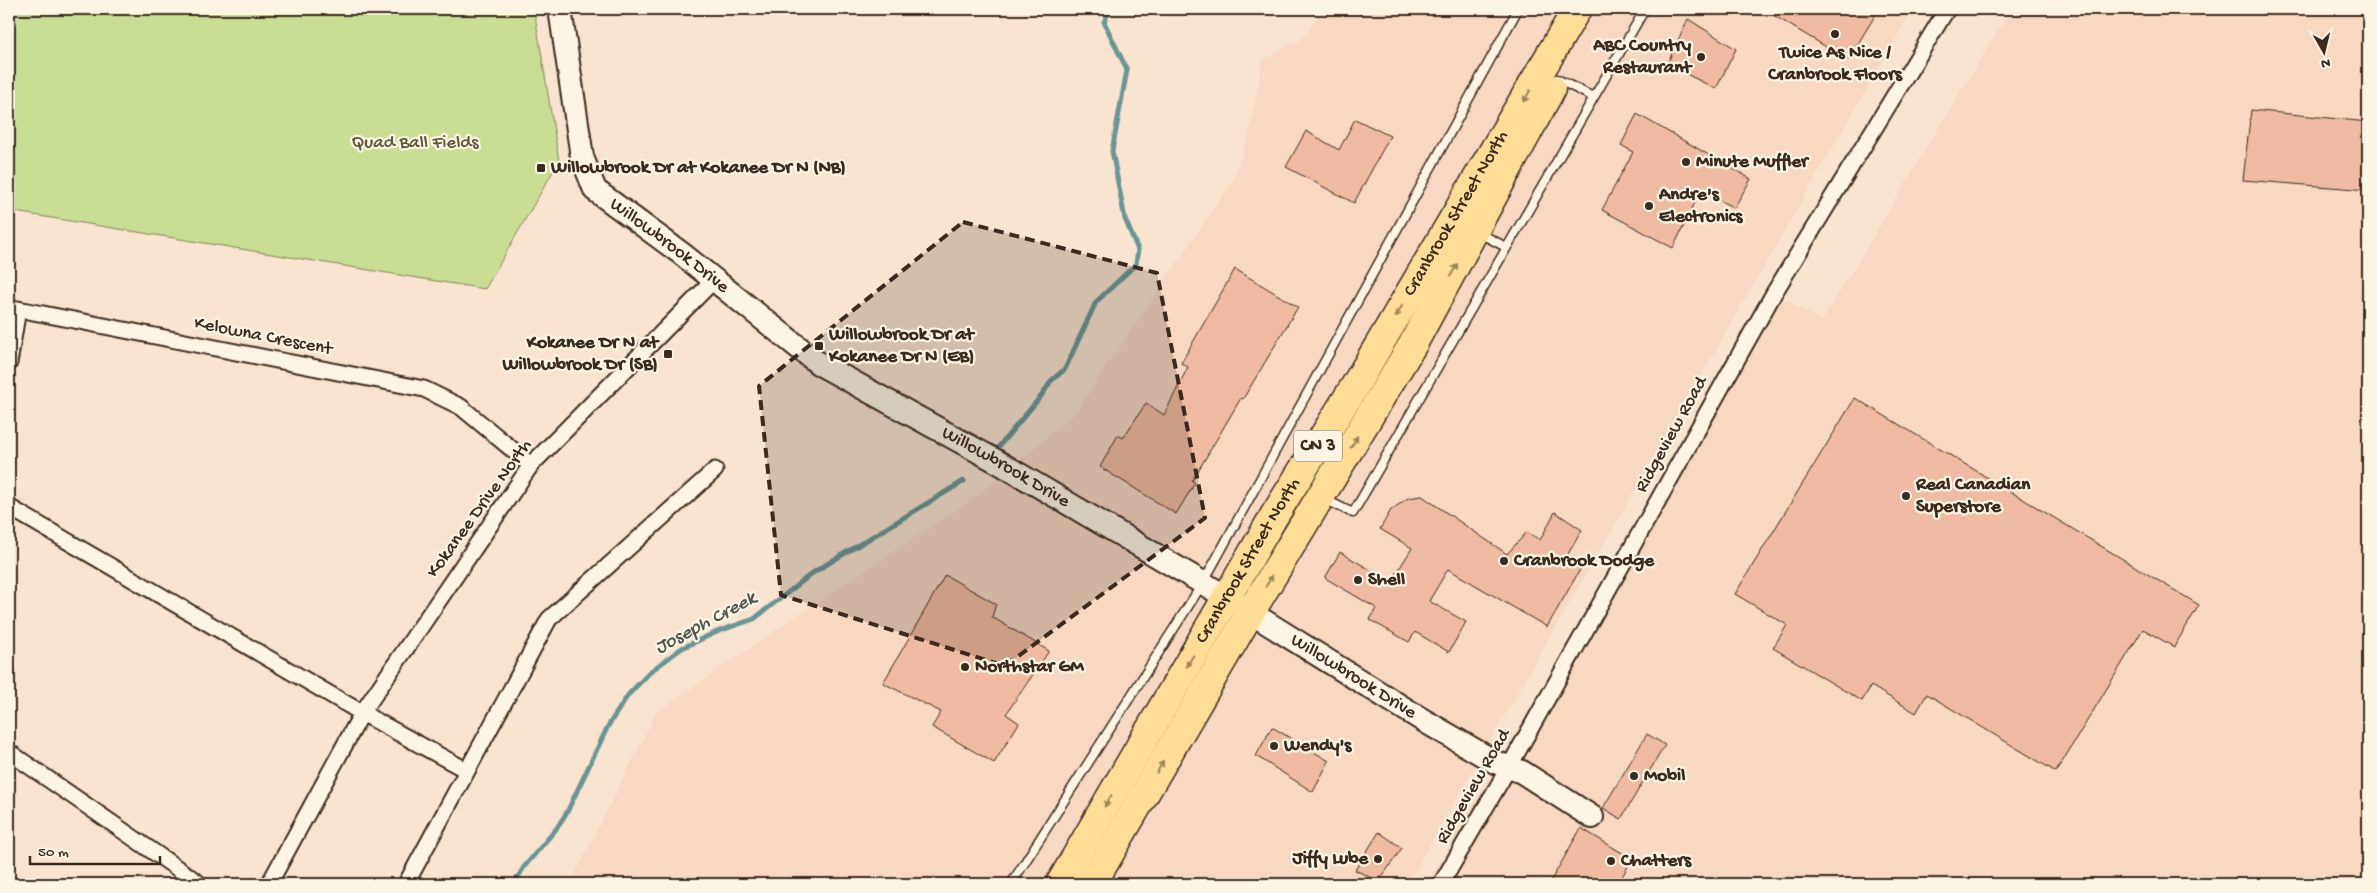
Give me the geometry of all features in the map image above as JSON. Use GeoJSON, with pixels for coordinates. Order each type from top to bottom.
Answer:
{"type":"FeatureCollection","features":[{"type":"Feature","properties":{"kind":"highway","name":"Cranbrook Street North"},"geometry":{"type":"LineString","coordinates":[[1060,884],[1274,516],[1431,258],[1578,9]]}},
{"type":"Feature","properties":{"kind":"highway","name":"Cranbrook Street North"},"geometry":{"type":"LineString","coordinates":[[1092,884],[1250,613],[1414,344],[1557,78],[1598,9]]}},
{"type":"Feature","properties":{"kind":"street","name":"Willowbrook Drive"},"geometry":{"type":"LineString","coordinates":[[560,9],[582,157],[595,190],[682,254],[818,363],[998,462],[1203,582],[1421,719],[1495,762],[1522,772],[1592,816]]}},
{"type":"Feature","properties":{"kind":"street","name":"Ridgeview Road"},"geometry":{"type":"LineString","coordinates":[[1441,884],[1509,767],[1774,293],[1947,9]]}},
{"type":"Feature","properties":{"kind":"street","name":"Kokanee Drive North"},"geometry":{"type":"LineString","coordinates":[[269,884],[362,713],[531,465],[714,281]]}},
{"type":"Feature","properties":{"kind":"street","name":"Kelowna Crescent"},"geometry":{"type":"LineString","coordinates":[[9,363],[18,309],[44,314],[424,389],[461,407],[531,465]]}},
{"type":"Feature","properties":{"kind":"street"},"geometry":{"type":"LineString","coordinates":[[406,884],[549,619],[715,470]]}},
{"type":"Feature","properties":{"kind":"street"},"geometry":{"type":"LineString","coordinates":[[9,507],[362,713],[466,770]]}},
{"type":"Feature","properties":{"kind":"street"},"geometry":{"type":"LineString","coordinates":[[9,752],[200,884]]}},
{"type":"Feature","properties":{"kind":"lane"},"geometry":{"type":"LineString","coordinates":[[1011,884],[1203,582],[1518,9]]}},
{"type":"Feature","properties":{"kind":"lane"},"geometry":{"type":"LineString","coordinates":[[1320,497],[1353,513],[1645,9]]}},
{"type":"Feature","properties":{"kind":"lane"},"geometry":{"type":"LineString","coordinates":[[1557,78],[1593,97]]}},
{"type":"Feature","properties":{"kind":"lane"},"geometry":{"type":"LineString","coordinates":[[1476,231],[1506,247]]}},
{"type":"Feature","properties":{"kind":"highlighted area"},"geometry":{"type":"Polygon","coordinates":[[[963,222],[1157,273],[1205,518],[1005,666],[781,595],[759,386],[963,222]]]}},
{"type":"Feature","properties":{"kind":"shaded area"},"geometry":{"type":"Polygon","coordinates":[[[1324,9],[1913,9],[1407,884],[570,884],[656,713],[798,615],[973,499],[1075,413],[1232,182],[1248,139],[1263,60],[1302,39],[1324,9]]]}},
{"type":"Feature","properties":{"kind":"shaded area"},"geometry":{"type":"Polygon","coordinates":[[[2011,9],[2368,9],[2368,884],[1427,884],[1774,293],[1822,321],[2011,9]]]}},
{"type":"Feature","properties":{"kind":"green space","name":"Quad Ball Fields"},"geometry":{"type":"Polygon","coordinates":[[[9,9],[534,9],[559,161],[485,289],[9,211],[9,9]]]}},
{"type":"Feature","properties":{"kind":"building","name":"Twice As Nice / Cranbrook Floors"},"geometry":{"type":"Polygon","coordinates":[[[1763,9],[1879,9],[1848,60],[1763,9]]]}},
{"type":"Feature","properties":{"kind":"building","name":"ABC Country Restaurant"},"geometry":{"type":"Polygon","coordinates":[[[1688,19],[1736,49],[1716,89],[1667,64],[1688,19]]]}},
{"type":"Feature","properties":{"kind":"building"},"geometry":{"type":"Polygon","coordinates":[[[2251,110],[2368,122],[2368,190],[2243,180],[2251,110]]]}},
{"type":"Feature","properties":{"kind":"building"},"geometry":{"type":"Polygon","coordinates":[[[1637,114],[1751,179],[1734,208],[1701,190],[1673,248],[1602,210],[1633,152],[1621,145],[1637,114]]]}},
{"type":"Feature","properties":{"kind":"building"},"geometry":{"type":"Polygon","coordinates":[[[1355,119],[1390,136],[1354,203],[1286,167],[1306,131],[1339,150],[1355,119]]]}},
{"type":"Feature","properties":{"kind":"building"},"geometry":{"type":"Polygon","coordinates":[[[1235,269],[1298,307],[1192,481],[1195,483],[1176,514],[1100,467],[1118,435],[1123,438],[1146,403],[1164,415],[1188,367],[1181,363],[1235,269]]]}},
{"type":"Feature","properties":{"kind":"building","name":"Real Canadian Superstore"},"geometry":{"type":"Polygon","coordinates":[[[1855,398],[2199,605],[2174,647],[2143,629],[2056,772],[1927,694],[1916,713],[1871,686],[1862,701],[1773,648],[1787,625],[1735,594],[1855,398]]]}},
{"type":"Feature","properties":{"kind":"building","name":"Cranbrook Dodge"},"geometry":{"type":"Polygon","coordinates":[[[1422,496],[1507,554],[1527,532],[1540,540],[1555,512],[1582,530],[1568,554],[1581,568],[1547,627],[1448,569],[1429,601],[1466,622],[1449,652],[1415,632],[1409,642],[1370,620],[1376,608],[1325,578],[1340,552],[1391,582],[1412,548],[1380,529],[1391,510],[1408,498],[1422,496]]]}},
{"type":"Feature","properties":{"kind":"building","name":"Northstar GM"},"geometry":{"type":"Polygon","coordinates":[[[945,575],[996,604],[992,617],[1049,651],[1006,714],[1019,723],[994,763],[932,727],[941,712],[883,683],[945,575]]]}},
{"type":"Feature","properties":{"kind":"building"},"geometry":{"type":"Polygon","coordinates":[[[1272,727],[1329,761],[1313,792],[1256,756],[1272,727]]]}},
{"type":"Feature","properties":{"kind":"building","name":"Mobil"},"geometry":{"type":"Polygon","coordinates":[[[1647,734],[1665,745],[1621,819],[1603,808],[1647,734]]]}},
{"type":"Feature","properties":{"kind":"building"},"geometry":{"type":"Polygon","coordinates":[[[1581,828],[1632,859],[1618,884],[1549,884],[1581,828]]]}},
{"type":"Feature","properties":{"kind":"building","name":"Jiffy Lube"},"geometry":{"type":"Polygon","coordinates":[[[1379,832],[1402,848],[1379,881],[1355,870],[1379,832]]]}},
{"type":"Feature","properties":{"kind":"waterway","name":"Joseph Creek"},"geometry":{"type":"LineString","coordinates":[[995,451],[1042,395],[1051,381],[1065,369],[1096,302],[1136,264],[1138,250],[1125,219],[1112,151],[1127,70],[1104,22],[1110,9]]}},
{"type":"Feature","properties":{"kind":"waterway","name":"Joseph Creek"},"geometry":{"type":"LineString","coordinates":[[514,884],[524,867],[556,829],[567,812],[608,726],[628,695],[651,671],[682,648],[719,631],[754,619],[814,572],[964,481]]}},
{"type":"Feature","properties":{"kind":"place","name":"Twice As Nice / Cranbrook Floors"},"geometry":{"type":"Point","coordinates":[1835,34]}},
{"type":"Feature","properties":{"kind":"place","name":"ABC Country Restaurant"},"geometry":{"type":"Point","coordinates":[1701,57]}},
{"type":"Feature","properties":{"kind":"place","name":"Minute Muffler"},"geometry":{"type":"Point","coordinates":[1686,162]}},
{"type":"Feature","properties":{"kind":"place","name":"Willowbrook Dr at Kokanee Dr N (NB)"},"geometry":{"type":"Point","coordinates":[541,168]}},
{"type":"Feature","properties":{"kind":"place","name":"Andre's Electronics"},"geometry":{"type":"Point","coordinates":[1649,206]}},
{"type":"Feature","properties":{"kind":"place","name":"Willowbrook Dr at Kokanee Dr N (EB)"},"geometry":{"type":"Point","coordinates":[819,346]}},
{"type":"Feature","properties":{"kind":"place","name":"Kokanee Dr N at Willowbrook Dr (SB)"},"geometry":{"type":"Point","coordinates":[668,354]}},
{"type":"Feature","properties":{"kind":"place","name":"Real Canadian Superstore"},"geometry":{"type":"Point","coordinates":[1906,496]}},
{"type":"Feature","properties":{"kind":"place","name":"Cranbrook Dodge"},"geometry":{"type":"Point","coordinates":[1504,561]}},
{"type":"Feature","properties":{"kind":"place","name":"Shell"},"geometry":{"type":"Point","coordinates":[1358,580]}},
{"type":"Feature","properties":{"kind":"place","name":"Northstar GM"},"geometry":{"type":"Point","coordinates":[965,667]}},
{"type":"Feature","properties":{"kind":"place","name":"Wendy's"},"geometry":{"type":"Point","coordinates":[1274,746]}},
{"type":"Feature","properties":{"kind":"place","name":"Mobil"},"geometry":{"type":"Point","coordinates":[1634,776]}},
{"type":"Feature","properties":{"kind":"place","name":"Jiffy Lube"},"geometry":{"type":"Point","coordinates":[1378,859]}},
{"type":"Feature","properties":{"kind":"place","name":"Chatters"},"geometry":{"type":"Point","coordinates":[1611,861]}}]}
